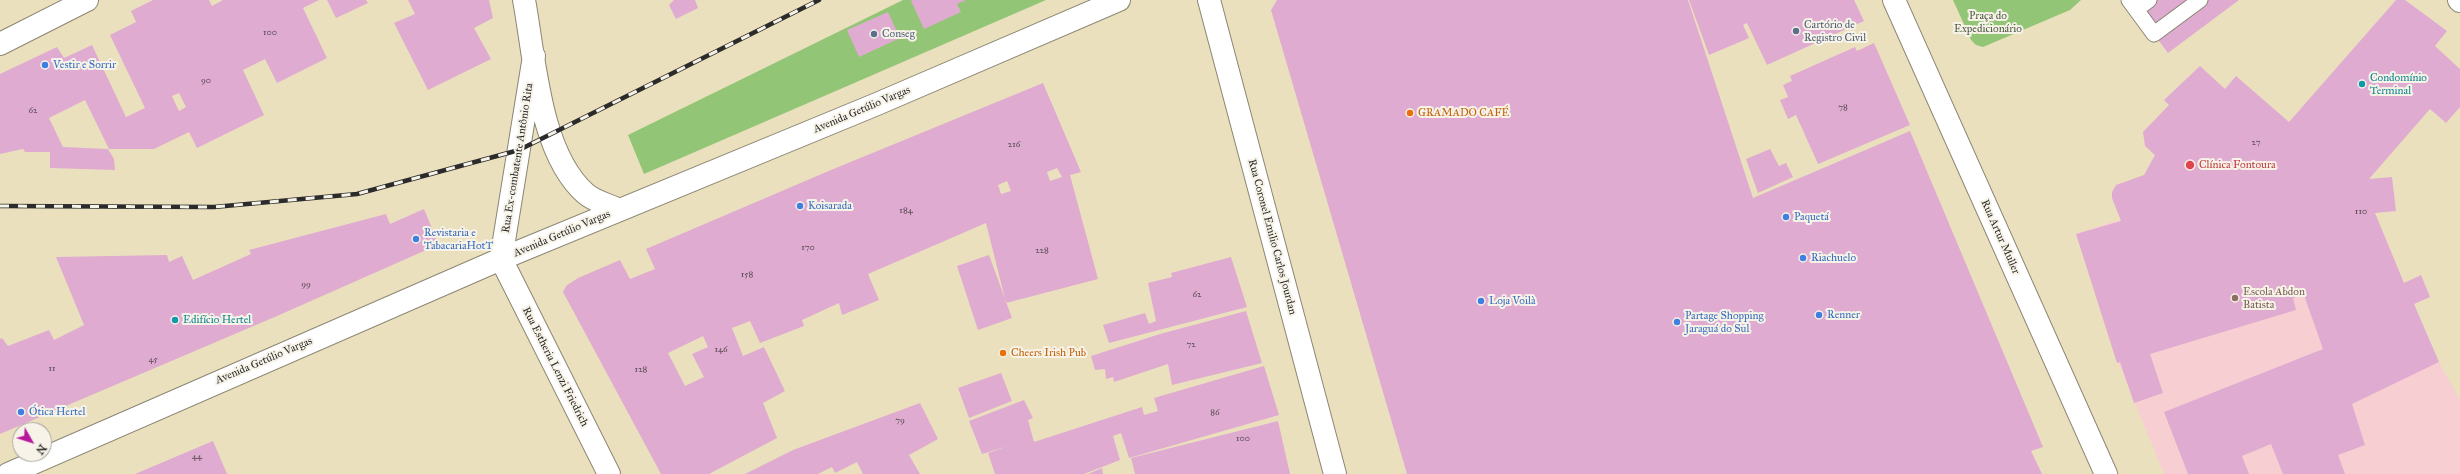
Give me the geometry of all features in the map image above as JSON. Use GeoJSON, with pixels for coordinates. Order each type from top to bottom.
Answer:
{"type":"FeatureCollection","features":[{"type":"Feature","properties":{"kind":"main road"},"geometry":{"type":"LineString","coordinates":[[0,44],[87,0]]}},
{"type":"Feature","properties":{"kind":"main road","name":"Rua Ex-combatente Antônio Rita"},"geometry":{"type":"LineString","coordinates":[[524,0],[540,100],[550,133],[565,168],[586,194],[619,210]]}},
{"type":"Feature","properties":{"kind":"main road","name":"Avenida Getúlio Vargas"},"geometry":{"type":"LineString","coordinates":[[8,474],[501,259],[877,104],[1119,0]]}},
{"type":"Feature","properties":{"kind":"main road","name":"Rua Coronel Emilio Carlos Jourdan"},"geometry":{"type":"LineString","coordinates":[[1209,0],[1335,474]]}},
{"type":"Feature","properties":{"kind":"main road","name":"Rua Artur Muller"},"geometry":{"type":"LineString","coordinates":[[1894,0],[2106,474]]}},
{"type":"Feature","properties":{"kind":"main road","name":"Rua Ex-combatente Antônio Rita"},"geometry":{"type":"LineString","coordinates":[[501,259],[534,56]]}},
{"type":"Feature","properties":{"kind":"main road","name":"Rua Estheria Lenzi Friedrich"},"geometry":{"type":"LineString","coordinates":[[501,259],[610,474]]}},
{"type":"Feature","properties":{"kind":"lane"},"geometry":{"type":"LineString","coordinates":[[2149,0],[2133,5],[2154,34],[2200,0]]}},
{"type":"Feature","properties":{"kind":"shaded area","name":"Escola Abdon Batista"},"geometry":{"type":"Polygon","coordinates":[[[2212,197],[2407,377],[2439,362],[2460,400],[2460,474],[2164,474],[2120,366],[2076,234],[2106,224],[2212,197]]]}},
{"type":"Feature","properties":{"kind":"green space"},"geometry":{"type":"Polygon","coordinates":[[[903,0],[1046,0],[644,174],[628,135],[903,0]]]}},
{"type":"Feature","properties":{"kind":"green space","name":"Praça do Expedicionário"},"geometry":{"type":"Polygon","coordinates":[[[1953,0],[2081,0],[2070,10],[1983,47],[1976,45],[1971,40],[1953,0]]]}},
{"type":"Feature","properties":{"kind":"building"},"geometry":{"type":"Polygon","coordinates":[[[153,0],[209,0],[212,6],[223,0],[319,0],[303,8],[327,58],[277,83],[265,59],[243,70],[264,115],[197,148],[189,132],[154,149],[109,149],[85,100],[49,118],[63,147],[108,149],[114,159],[115,170],[50,168],[50,152],[25,152],[23,149],[0,154],[0,74],[57,47],[64,58],[92,45],[126,117],[145,108],[110,35],[136,22],[131,11],[153,0]],[[179,93],[172,96],[179,111],[186,107],[179,93]]]}},
{"type":"Feature","properties":{"kind":"building"},"geometry":{"type":"Polygon","coordinates":[[[327,0],[366,0],[368,3],[336,18],[327,0]]]}},
{"type":"Feature","properties":{"kind":"building"},"geometry":{"type":"Polygon","coordinates":[[[408,0],[489,0],[493,18],[474,28],[491,59],[428,90],[394,23],[415,14],[408,0]]]}},
{"type":"Feature","properties":{"kind":"building"},"geometry":{"type":"Polygon","coordinates":[[[674,0],[695,0],[698,8],[676,19],[669,5],[674,0]]]}},
{"type":"Feature","properties":{"kind":"building"},"geometry":{"type":"Polygon","coordinates":[[[966,0],[957,4],[961,12],[924,29],[911,1],[966,0]]]}},
{"type":"Feature","properties":{"kind":"building","name":"Partage Shopping Jaraguá do Sul"},"geometry":{"type":"Polygon","coordinates":[[[1277,0],[1688,0],[1753,198],[1910,131],[2043,447],[2031,451],[2042,474],[1407,474],[1271,10],[1277,0]]]}},
{"type":"Feature","properties":{"kind":"building","name":"Cartório de Registro Civil"},"geometry":{"type":"Polygon","coordinates":[[[1689,0],[1854,0],[1864,21],[1767,65],[1747,23],[1743,25],[1749,38],[1709,55],[1689,0]]]}},
{"type":"Feature","properties":{"kind":"building"},"geometry":{"type":"Polygon","coordinates":[[[2128,0],[2239,0],[2168,53],[2128,0]]]}},
{"type":"Feature","properties":{"kind":"building"},"geometry":{"type":"Polygon","coordinates":[[[2396,0],[2405,0],[2447,31],[2435,46],[2460,69],[2460,107],[2446,123],[2430,109],[2369,179],[2392,177],[2396,211],[2375,213],[2404,283],[2421,275],[2430,297],[2414,304],[2439,362],[2352,404],[2365,445],[2338,455],[2345,474],[2283,474],[2271,444],[2242,456],[2249,474],[2188,474],[2164,412],[2323,349],[2304,295],[2293,298],[2296,310],[2150,354],[2163,393],[2134,403],[2120,362],[2117,363],[2076,234],[2121,221],[2112,198],[2112,192],[2116,185],[2144,175],[2155,155],[2145,146],[2143,132],[2169,105],[2164,100],[2200,66],[2225,89],[2236,76],[2289,122],[2396,0]]]}},
{"type":"Feature","properties":{"kind":"building","name":"Conseg"},"geometry":{"type":"Polygon","coordinates":[[[888,12],[900,38],[859,57],[847,30],[888,12]]]}},
{"type":"Feature","properties":{"kind":"building"},"geometry":{"type":"Polygon","coordinates":[[[1874,43],[1910,125],[1818,164],[1796,115],[1788,119],[1780,100],[1788,97],[1783,85],[1792,81],[1790,76],[1855,47],[1857,51],[1874,43]]]}},
{"type":"Feature","properties":{"kind":"building"},"geometry":{"type":"Polygon","coordinates":[[[1043,83],[1081,172],[1070,175],[1098,279],[1006,303],[986,223],[868,274],[879,300],[842,315],[839,303],[802,320],[804,326],[760,343],[750,321],[732,328],[743,356],[764,347],[785,391],[763,403],[777,438],[709,474],[661,474],[563,292],[566,286],[578,278],[620,260],[630,279],[655,269],[646,249],[831,170],[1043,83]],[[1057,168],[1047,172],[1050,181],[1062,177],[1057,168]],[[1007,181],[998,185],[1001,194],[1011,191],[1007,181]],[[703,336],[668,353],[685,386],[704,377],[692,354],[708,347],[703,336]]]}},
{"type":"Feature","properties":{"kind":"building"},"geometry":{"type":"Polygon","coordinates":[[[1770,149],[1779,166],[1786,163],[1793,177],[1758,193],[1746,159],[1770,149]]]}},
{"type":"Feature","properties":{"kind":"building"},"geometry":{"type":"Polygon","coordinates":[[[424,209],[436,238],[433,247],[277,316],[28,422],[12,422],[12,429],[0,434],[0,339],[2,338],[8,346],[49,330],[54,340],[84,325],[56,257],[167,255],[169,262],[182,256],[193,280],[251,254],[249,250],[386,214],[390,224],[424,209]]]}},
{"type":"Feature","properties":{"kind":"building"},"geometry":{"type":"Polygon","coordinates":[[[989,255],[1012,318],[978,330],[957,266],[989,255]]]}},
{"type":"Feature","properties":{"kind":"building"},"geometry":{"type":"Polygon","coordinates":[[[1231,257],[1247,307],[1109,343],[1103,325],[1145,313],[1149,324],[1156,321],[1148,283],[1172,277],[1171,273],[1231,257]]]}},
{"type":"Feature","properties":{"kind":"building"},"geometry":{"type":"Polygon","coordinates":[[[1246,311],[1262,363],[1172,385],[1168,364],[1114,382],[1113,377],[1106,379],[1105,369],[1095,370],[1091,356],[1160,334],[1246,311]]]}},
{"type":"Feature","properties":{"kind":"building"},"geometry":{"type":"Polygon","coordinates":[[[1264,366],[1279,415],[1129,458],[1121,433],[1113,436],[1120,460],[1084,474],[995,474],[988,453],[1008,446],[982,454],[969,421],[1024,400],[1033,418],[1028,420],[1034,442],[1142,407],[1144,415],[1158,411],[1154,398],[1264,366]]]}},
{"type":"Feature","properties":{"kind":"building"},"geometry":{"type":"Polygon","coordinates":[[[1001,373],[1012,401],[969,418],[958,388],[1001,373]]]}},
{"type":"Feature","properties":{"kind":"building"},"geometry":{"type":"Polygon","coordinates":[[[920,403],[938,439],[909,455],[920,474],[863,474],[857,462],[835,473],[832,467],[818,474],[745,474],[793,450],[920,403]]]}},
{"type":"Feature","properties":{"kind":"building"},"geometry":{"type":"Polygon","coordinates":[[[1278,421],[1290,474],[1135,474],[1131,458],[1278,421]]]}},
{"type":"Feature","properties":{"kind":"building"},"geometry":{"type":"Polygon","coordinates":[[[213,441],[227,474],[135,474],[213,441]]]}},
{"type":"Feature","properties":{"kind":"building"},"geometry":{"type":"Polygon","coordinates":[[[1102,468],[1103,474],[1088,474],[1102,468]]]}},
{"type":"Feature","properties":{"kind":"railway"},"geometry":{"type":"LineString","coordinates":[[0,206],[214,207],[357,194],[519,150],[819,0]]}},
{"type":"Feature","properties":{"kind":"place","name":"Cartório de Registro Civil"},"geometry":{"type":"Point","coordinates":[1796,31]}},
{"type":"Feature","properties":{"kind":"place","name":"Conseg"},"geometry":{"type":"Point","coordinates":[874,34]}},
{"type":"Feature","properties":{"kind":"place","name":"Vestir e Sorrir"},"geometry":{"type":"Point","coordinates":[45,65]}},
{"type":"Feature","properties":{"kind":"place","name":"Condomínio Terminal"},"geometry":{"type":"Point","coordinates":[2362,84]}},
{"type":"Feature","properties":{"kind":"place","name":"GRAMADO CAFÉ"},"geometry":{"type":"Point","coordinates":[1410,113]}},
{"type":"Feature","properties":{"kind":"place","name":"Clínica Fontoura"},"geometry":{"type":"Point","coordinates":[2190,165]}},
{"type":"Feature","properties":{"kind":"place","name":"Koisarada"},"geometry":{"type":"Point","coordinates":[800,206]}},
{"type":"Feature","properties":{"kind":"place","name":"Paquetá"},"geometry":{"type":"Point","coordinates":[1786,217]}},
{"type":"Feature","properties":{"kind":"place","name":"Revistaria e TabacariaHotT"},"geometry":{"type":"Point","coordinates":[416,239]}},
{"type":"Feature","properties":{"kind":"place","name":"Riachuelo"},"geometry":{"type":"Point","coordinates":[1803,258]}},
{"type":"Feature","properties":{"kind":"place","name":"Escola Abdon Batista"},"geometry":{"type":"Point","coordinates":[2235,298]}},
{"type":"Feature","properties":{"kind":"place","name":"Loja Voilà"},"geometry":{"type":"Point","coordinates":[1481,301]}},
{"type":"Feature","properties":{"kind":"place","name":"Renner"},"geometry":{"type":"Point","coordinates":[1819,315]}},
{"type":"Feature","properties":{"kind":"place","name":"Edifício Hertel"},"geometry":{"type":"Point","coordinates":[175,320]}},
{"type":"Feature","properties":{"kind":"place","name":"Partage Shopping Jaraguá do Sul"},"geometry":{"type":"Point","coordinates":[1677,322]}},
{"type":"Feature","properties":{"kind":"place","name":"Cheers Irish Pub"},"geometry":{"type":"Point","coordinates":[1003,353]}},
{"type":"Feature","properties":{"kind":"place","name":"Ótica Hertel"},"geometry":{"type":"Point","coordinates":[21,412]}}]}
